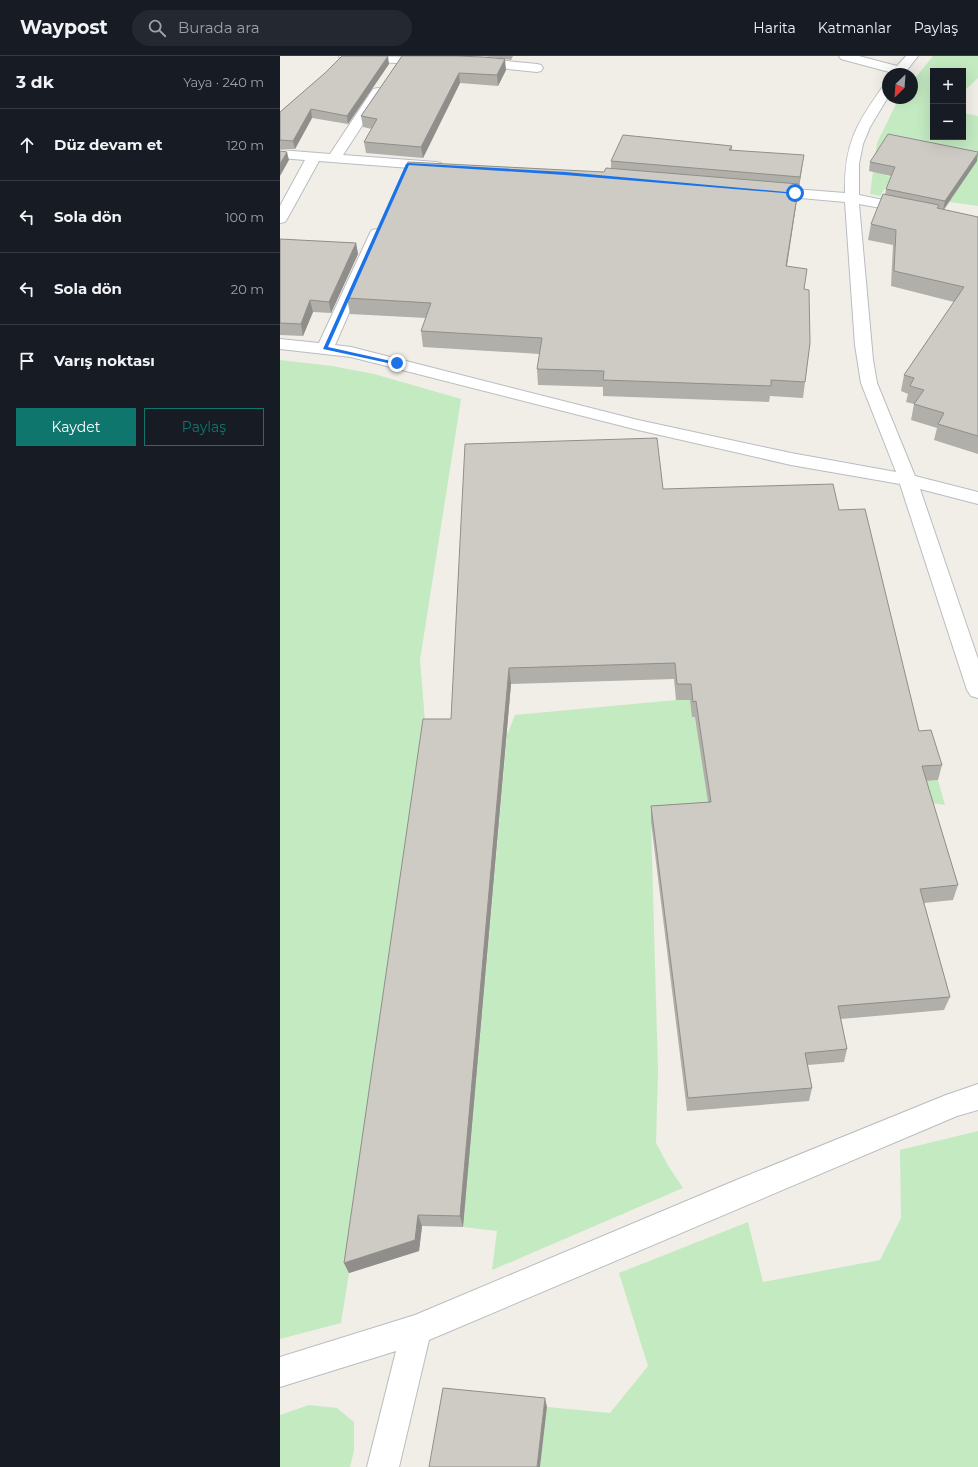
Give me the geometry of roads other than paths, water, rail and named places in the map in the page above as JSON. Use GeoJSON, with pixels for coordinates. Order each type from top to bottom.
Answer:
{"type":"FeatureCollection","features":[{"type":"Feature","properties":{"kind":"street"},"geometry":{"type":"LineString","coordinates":[[345,56],[438,61]]}},
{"type":"Feature","properties":{"kind":"street"},"geometry":{"type":"LineString","coordinates":[[845,56],[886,68]]}},
{"type":"Feature","properties":{"kind":"street"},"geometry":{"type":"LineString","coordinates":[[902,68],[912,56]]}},
{"type":"Feature","properties":{"kind":"street"},"geometry":{"type":"LineString","coordinates":[[333,159],[402,58]]}},
{"type":"Feature","properties":{"kind":"street"},"geometry":{"type":"LineString","coordinates":[[461,62],[510,64],[536,68]]}},
{"type":"Feature","properties":{"kind":"street"},"geometry":{"type":"LineString","coordinates":[[882,97],[868,119],[854,152],[852,198],[865,360],[869,383],[908,480],[978,690]]}},
{"type":"Feature","properties":{"kind":"street"},"geometry":{"type":"LineString","coordinates":[[280,154],[452,167]]}},
{"type":"Feature","properties":{"kind":"street"},"geometry":{"type":"LineString","coordinates":[[280,219],[314,157]]}},
{"type":"Feature","properties":{"kind":"street"},"geometry":{"type":"LineString","coordinates":[[401,178],[408,164]]}},
{"type":"Feature","properties":{"kind":"street"},"geometry":{"type":"LineString","coordinates":[[757,190],[852,198],[922,212]]}},
{"type":"Feature","properties":{"kind":"street"},"geometry":{"type":"LineString","coordinates":[[325,348],[382,221]]}},
{"type":"Feature","properties":{"kind":"street"},"geometry":{"type":"LineString","coordinates":[[280,344],[325,348],[397,363],[638,425],[791,459],[908,480],[978,498]]}},
{"type":"Feature","properties":{"kind":"street"},"geometry":{"type":"LineString","coordinates":[[280,1372],[416,1330],[751,1188],[955,1104],[978,1097]]}},
{"type":"Feature","properties":{"kind":"street"},"geometry":{"type":"LineString","coordinates":[[383,1467],[416,1330]]}}]}
